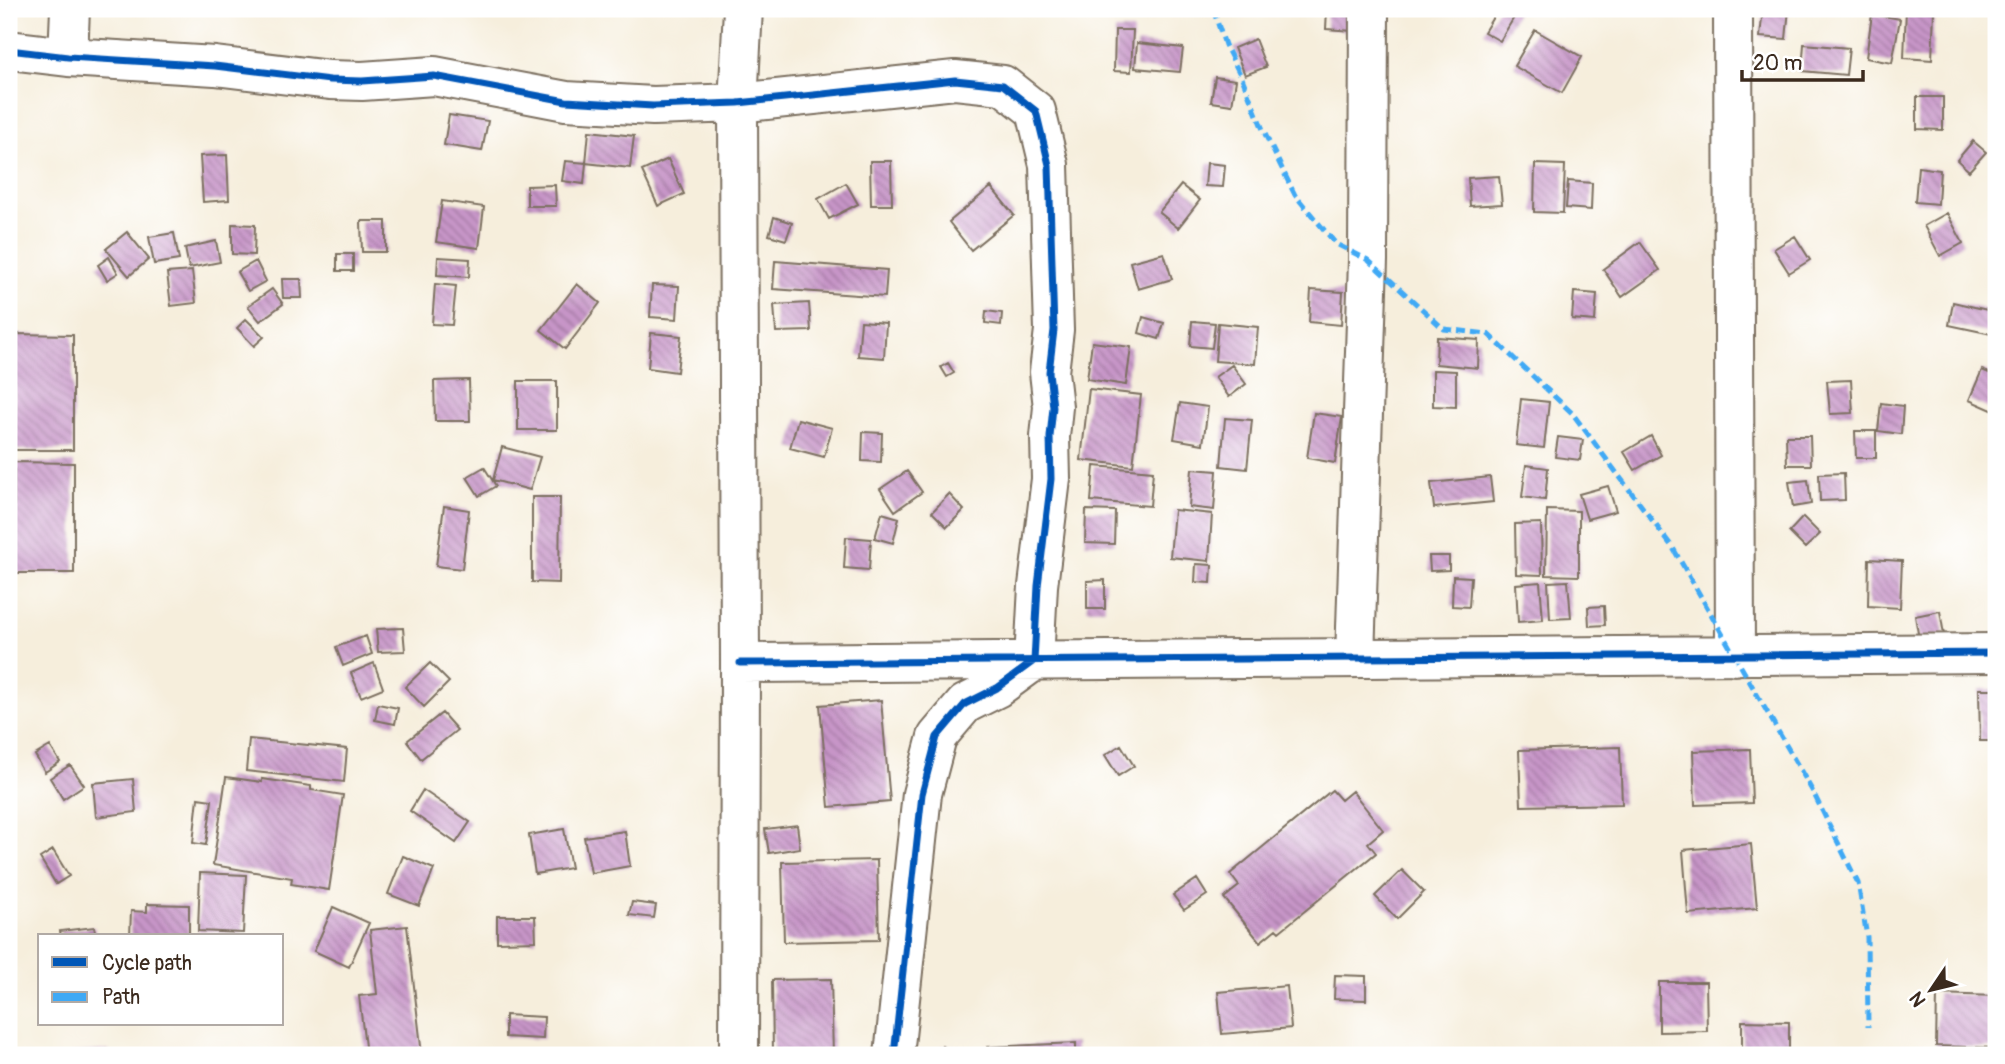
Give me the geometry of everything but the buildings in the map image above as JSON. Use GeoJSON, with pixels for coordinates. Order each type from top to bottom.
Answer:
{"type":"FeatureCollection","features":[{"type":"Feature","properties":{"kind":"street"},"geometry":{"type":"LineString","coordinates":[[68,57],[70,9]]}},
{"type":"Feature","properties":{"kind":"street"},"geometry":{"type":"LineString","coordinates":[[739,1055],[738,103],[743,9]]}},
{"type":"Feature","properties":{"kind":"street"},"geometry":{"type":"LineString","coordinates":[[1354,658],[1368,260],[1369,9]]}},
{"type":"Feature","properties":{"kind":"street"},"geometry":{"type":"LineString","coordinates":[[1733,9],[1735,656]]}},
{"type":"Feature","properties":{"kind":"street"},"geometry":{"type":"LineString","coordinates":[[9,50],[68,57],[215,66],[330,80],[362,81],[434,76],[566,101],[653,106],[738,103],[956,80],[1003,85],[1036,111],[1049,165],[1054,330],[1049,372],[1053,407],[1050,437],[1051,479],[1038,586],[1034,661]]}},
{"type":"Feature","properties":{"kind":"street"},"geometry":{"type":"LineString","coordinates":[[740,663],[1996,653]]}},
{"type":"Feature","properties":{"kind":"street"},"geometry":{"type":"LineString","coordinates":[[894,1055],[922,794],[937,737],[965,704],[998,688],[1034,661]]}},
{"type":"Feature","properties":{"kind":"marked path"},"geometry":{"type":"LineString","coordinates":[[1213,9],[1225,45],[1295,195],[1336,244],[1368,260],[1444,329],[1488,334],[1572,413],[1673,548],[1813,792],[1858,883],[1867,937],[1868,1027]]}},
{"type":"Feature","properties":{"kind":"cycle path"},"geometry":{"type":"LineString","coordinates":[[9,50],[68,57],[215,66],[330,80],[362,81],[434,76],[566,101],[653,106],[738,103],[955,80],[1003,85],[1036,111],[1049,165],[1054,330],[1049,372],[1053,407],[1050,437],[1051,479],[1038,586],[1034,661],[997,688],[965,704],[937,737],[922,794],[894,1055]]}},
{"type":"Feature","properties":{"kind":"cycle path"},"geometry":{"type":"LineString","coordinates":[[740,663],[1996,653]]}}]}
